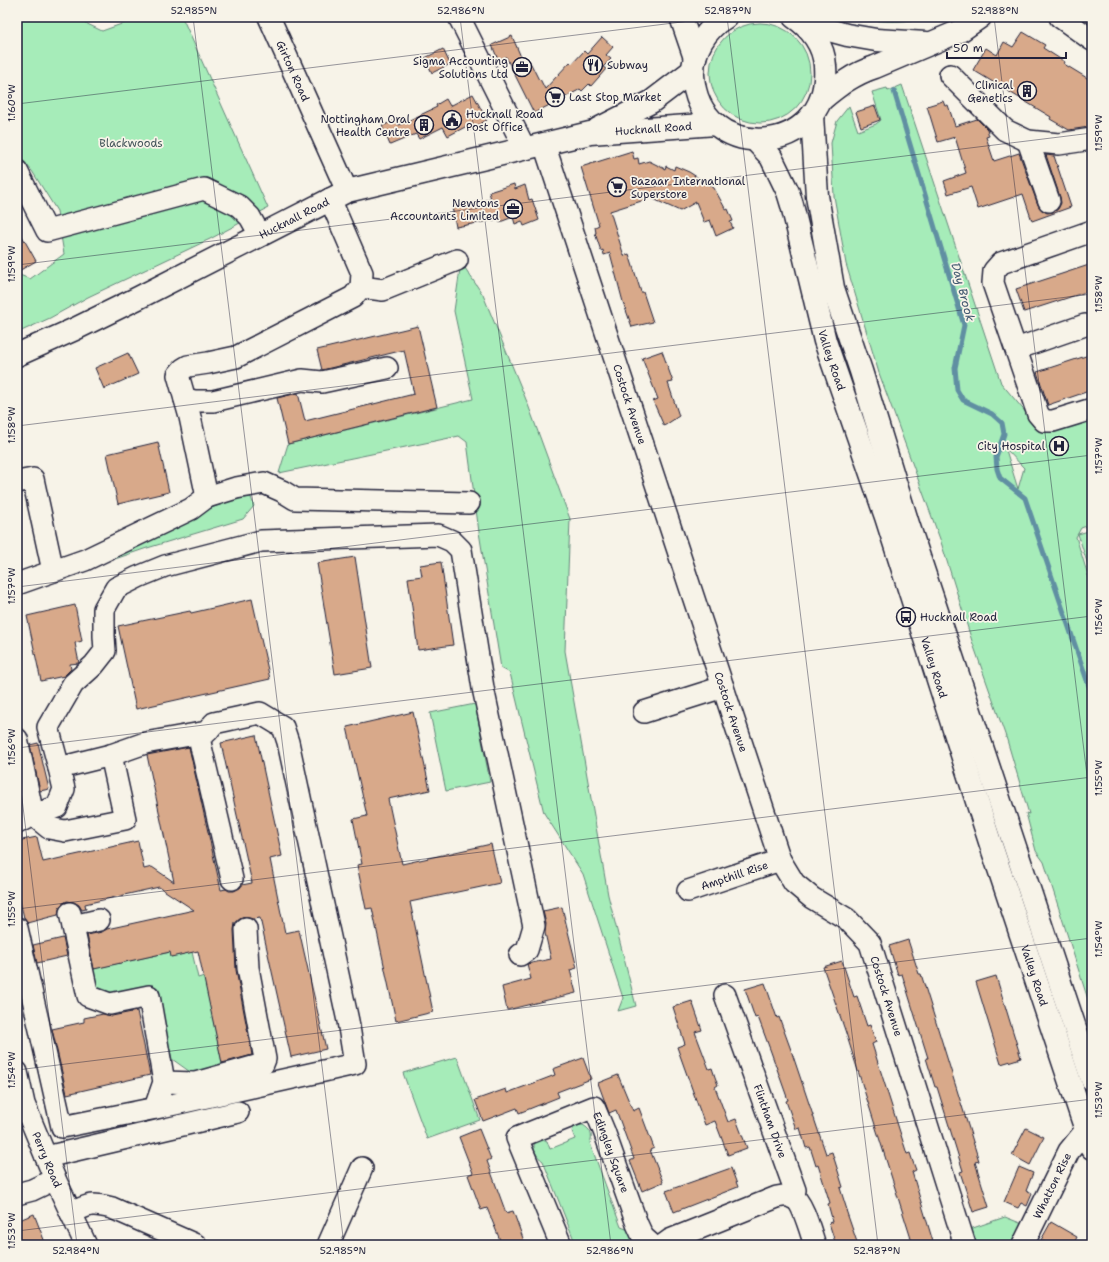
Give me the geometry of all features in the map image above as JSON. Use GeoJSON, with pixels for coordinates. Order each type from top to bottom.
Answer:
{"type":"FeatureCollection","features":[{"type":"Feature","properties":{"kind":"main road"},"geometry":{"type":"LineString","coordinates":[[681,17],[694,64],[694,85],[698,100],[706,113],[716,124],[734,136],[755,140],[777,138],[796,130],[843,82],[862,71],[875,67],[960,31],[980,17]]}},
{"type":"Feature","properties":{"kind":"main road"},"geometry":{"type":"LineString","coordinates":[[694,64],[703,37],[718,21],[726,17]]}},
{"type":"Feature","properties":{"kind":"main road"},"geometry":{"type":"LineString","coordinates":[[799,20],[848,35],[876,40],[929,43]]}},
{"type":"Feature","properties":{"kind":"main road","name":"Valley Road"},"geometry":{"type":"LineString","coordinates":[[799,20],[817,39],[825,58],[826,80],[817,108],[817,196],[833,288],[861,370],[908,524],[1092,1079]]}},
{"type":"Feature","properties":{"kind":"main road","name":"Hucknall Road"},"geometry":{"type":"LineString","coordinates":[[590,133],[651,102],[694,64]]}},
{"type":"Feature","properties":{"kind":"main road","name":"Hucknall Road"},"geometry":{"type":"LineString","coordinates":[[17,355],[138,298],[339,195],[590,133],[716,124]]}},
{"type":"Feature","properties":{"kind":"main road","name":"Valley Road"},"geometry":{"type":"LineString","coordinates":[[755,140],[771,157],[788,192],[825,341],[886,517],[990,842],[1090,1135]]}},
{"type":"Feature","properties":{"kind":"street","name":"Girton Road"},"geometry":{"type":"LineString","coordinates":[[269,17],[339,195],[362,273],[362,286]]}},
{"type":"Feature","properties":{"kind":"street","name":"Costock Avenue"},"geometry":{"type":"LineString","coordinates":[[459,17],[534,147],[723,687],[780,860],[794,883],[812,898],[847,919],[870,943],[965,1245]]}},
{"type":"Feature","properties":{"kind":"street"},"geometry":{"type":"LineString","coordinates":[[1060,17],[1092,40]]}},
{"type":"Feature","properties":{"kind":"street"},"geometry":{"type":"LineString","coordinates":[[950,75],[1005,130],[1028,142],[1059,144],[1091,143]]}},
{"type":"Feature","properties":{"kind":"street"},"geometry":{"type":"LineString","coordinates":[[1028,142],[1049,200]]}},
{"type":"Feature","properties":{"kind":"street"},"geometry":{"type":"LineString","coordinates":[[17,171],[47,231],[204,189],[239,206],[250,217],[260,235]]}},
{"type":"Feature","properties":{"kind":"street"},"geometry":{"type":"LineString","coordinates":[[1092,231],[1001,263],[994,271],[993,283],[1038,414],[1044,421],[1053,421],[1092,409]]}},
{"type":"Feature","properties":{"kind":"street"},"geometry":{"type":"LineString","coordinates":[[207,497],[185,399],[178,375],[183,369],[188,366],[236,357],[353,297],[362,286],[383,290],[457,260]]}},
{"type":"Feature","properties":{"kind":"street"},"geometry":{"type":"LineString","coordinates":[[1016,349],[1085,325]]}},
{"type":"Feature","properties":{"kind":"street"},"geometry":{"type":"LineString","coordinates":[[185,399],[195,402],[213,400],[302,380],[322,382],[387,368]]}},
{"type":"Feature","properties":{"kind":"street"},"geometry":{"type":"LineString","coordinates":[[17,482],[33,479],[53,571]]}},
{"type":"Feature","properties":{"kind":"street"},"geometry":{"type":"LineString","coordinates":[[17,584],[85,560],[191,509],[207,497],[236,488],[264,484],[282,491],[295,500],[469,503]]}},
{"type":"Feature","properties":{"kind":"street"},"geometry":{"type":"LineString","coordinates":[[25,819],[57,807],[64,789],[48,728],[73,684],[94,664],[105,650],[104,609],[116,588],[165,566],[261,541],[438,535],[452,541],[461,550],[483,688],[534,926],[527,950],[520,955]]}},
{"type":"Feature","properties":{"kind":"street"},"geometry":{"type":"LineString","coordinates":[[644,712],[723,687]]}},
{"type":"Feature","properties":{"kind":"street"},"geometry":{"type":"LineString","coordinates":[[17,928],[62,1127],[355,1064],[346,1014],[288,742],[283,727],[260,713],[214,723],[207,732],[145,743],[111,755],[58,768]]}},
{"type":"Feature","properties":{"kind":"street"},"geometry":{"type":"LineString","coordinates":[[198,734],[232,879]]}},
{"type":"Feature","properties":{"kind":"street"},"geometry":{"type":"LineString","coordinates":[[17,739],[25,819]]}},
{"type":"Feature","properties":{"kind":"street"},"geometry":{"type":"LineString","coordinates":[[25,819],[49,828],[65,831],[126,820],[111,755]]}},
{"type":"Feature","properties":{"kind":"street","name":"Ampthill Rise"},"geometry":{"type":"LineString","coordinates":[[688,891],[780,860]]}},
{"type":"Feature","properties":{"kind":"street"},"geometry":{"type":"LineString","coordinates":[[99,920],[71,920],[88,996],[110,1004],[149,996],[164,1082],[155,1108]]}},
{"type":"Feature","properties":{"kind":"street"},"geometry":{"type":"LineString","coordinates":[[164,1082],[195,1083],[263,1064],[265,1059],[248,968],[246,929]]}},
{"type":"Feature","properties":{"kind":"street","name":"Flintham Drive"},"geometry":{"type":"LineString","coordinates":[[724,995],[795,1190],[793,1198],[800,1204],[815,1245]]}},
{"type":"Feature","properties":{"kind":"street","name":"Perry Road"},"geometry":{"type":"LineString","coordinates":[[17,1072],[24,1104],[55,1179],[86,1245]]}},
{"type":"Feature","properties":{"kind":"street","name":"Edingley Square"},"geometry":{"type":"LineString","coordinates":[[561,1245],[517,1138],[594,1107],[637,1224],[643,1237],[652,1245]]}},
{"type":"Feature","properties":{"kind":"street"},"geometry":{"type":"LineString","coordinates":[[46,1157],[238,1112]]}},
{"type":"Feature","properties":{"kind":"street","name":"Whatton Rise"},"geometry":{"type":"LineString","coordinates":[[1023,1245],[1068,1151],[1090,1135]]}},
{"type":"Feature","properties":{"kind":"street"},"geometry":{"type":"LineString","coordinates":[[328,1245],[362,1168]]}},
{"type":"Feature","properties":{"kind":"street"},"geometry":{"type":"LineString","coordinates":[[17,1194],[32,1190],[55,1179]]}},
{"type":"Feature","properties":{"kind":"street"},"geometry":{"type":"LineString","coordinates":[[663,1245],[670,1240],[777,1198],[788,1196],[793,1198]]}},
{"type":"Feature","properties":{"kind":"street"},"geometry":{"type":"LineString","coordinates":[[71,1212],[89,1204],[112,1208],[196,1245]]}},
{"type":"Feature","properties":{"kind":"green space","name":"Blackwoods"},"geometry":{"type":"Polygon","coordinates":[[[17,17],[73,17],[102,31],[141,17],[182,17],[268,208],[210,239],[88,297],[50,318],[17,333],[17,274],[30,279],[64,254],[57,211],[32,171],[17,154],[17,17]]]}},
{"type":"Feature","properties":{"kind":"green space"},"geometry":{"type":"Polygon","coordinates":[[[847,17],[923,17],[905,21],[895,21],[847,17]]]}},
{"type":"Feature","properties":{"kind":"green space"},"geometry":{"type":"Polygon","coordinates":[[[760,23],[779,27],[795,38],[806,54],[810,73],[806,92],[795,108],[779,119],[760,123],[741,119],[725,108],[714,92],[710,73],[714,54],[725,38],[741,27],[760,23]]]}},
{"type":"Feature","properties":{"kind":"green space"},"geometry":{"type":"Polygon","coordinates":[[[902,85],[1001,383],[1033,421],[1092,416],[1092,524],[1081,528],[1076,537],[1092,588],[1092,1012],[1044,862],[1036,851],[1026,813],[1029,814],[1007,740],[972,641],[940,539],[879,373],[846,264],[834,196],[831,143],[837,121],[849,106],[858,131],[876,124],[881,120],[872,92],[887,88],[888,91],[902,85]],[[1006,449],[1018,489],[1024,468],[1006,449]]]}},
{"type":"Feature","properties":{"kind":"green space"},"geometry":{"type":"Polygon","coordinates":[[[461,262],[483,295],[527,402],[570,519],[565,651],[608,895],[636,1006],[618,1011],[623,998],[583,874],[544,813],[510,673],[501,668],[479,532],[467,442],[459,436],[279,473],[288,444],[473,399],[454,311],[461,262]]]}},
{"type":"Feature","properties":{"kind":"green space"},"geometry":{"type":"Polygon","coordinates":[[[251,497],[254,506],[243,519],[115,559],[111,550],[225,501],[251,497]]]}},
{"type":"Feature","properties":{"kind":"green space"},"geometry":{"type":"Polygon","coordinates":[[[1092,530],[1092,578],[1078,534],[1092,530]]]}},
{"type":"Feature","properties":{"kind":"green space"},"geometry":{"type":"Polygon","coordinates":[[[475,704],[490,782],[446,791],[430,713],[475,704]]]}},
{"type":"Feature","properties":{"kind":"green space"},"geometry":{"type":"Polygon","coordinates":[[[170,952],[192,952],[198,978],[204,976],[223,1067],[193,1074],[172,1059],[155,987],[109,997],[95,984],[92,969],[170,952]]]}},
{"type":"Feature","properties":{"kind":"green space"},"geometry":{"type":"Polygon","coordinates":[[[457,1057],[480,1120],[427,1139],[403,1073],[457,1057]]]}},
{"type":"Feature","properties":{"kind":"green space"},"geometry":{"type":"Polygon","coordinates":[[[583,1125],[591,1133],[590,1143],[621,1227],[629,1230],[638,1245],[576,1245],[543,1161],[538,1157],[534,1147],[535,1141],[543,1139],[547,1141],[550,1149],[575,1139],[572,1131],[574,1127],[583,1125]]]}},
{"type":"Feature","properties":{"kind":"green space"},"geometry":{"type":"Polygon","coordinates":[[[1005,1217],[1025,1225],[1014,1245],[976,1245],[970,1229],[1005,1217]]]}},
{"type":"Feature","properties":{"kind":"building","name":"Clinical Genetics"},"geometry":{"type":"Polygon","coordinates":[[[1023,32],[1045,45],[1043,48],[1065,62],[1064,64],[1092,81],[1092,123],[1089,127],[1069,130],[1050,119],[1051,117],[973,70],[986,48],[997,55],[1004,42],[1013,47],[1023,32]]]}},
{"type":"Feature","properties":{"kind":"building"},"geometry":{"type":"Polygon","coordinates":[[[512,36],[521,57],[525,63],[529,60],[545,89],[570,62],[572,64],[584,51],[587,54],[602,37],[613,47],[606,55],[611,59],[603,67],[606,69],[591,86],[589,84],[582,91],[580,89],[534,113],[506,57],[498,60],[492,45],[512,36]]]}},
{"type":"Feature","properties":{"kind":"building"},"geometry":{"type":"Polygon","coordinates":[[[443,49],[450,64],[432,73],[425,58],[443,49]]]}},
{"type":"Feature","properties":{"kind":"building"},"geometry":{"type":"Polygon","coordinates":[[[473,94],[487,120],[470,130],[467,126],[448,136],[443,127],[419,139],[416,134],[390,145],[382,126],[396,120],[399,125],[437,107],[436,105],[446,99],[450,106],[473,94]]]}},
{"type":"Feature","properties":{"kind":"building"},"geometry":{"type":"Polygon","coordinates":[[[943,101],[945,106],[948,105],[955,126],[977,119],[987,129],[989,136],[986,137],[994,161],[1019,153],[1038,205],[1047,213],[1058,209],[1061,203],[1046,155],[1054,156],[1071,207],[1032,221],[1023,194],[978,209],[971,187],[948,194],[944,181],[966,173],[955,137],[938,142],[927,106],[943,101]]]}},
{"type":"Feature","properties":{"kind":"building"},"geometry":{"type":"Polygon","coordinates":[[[875,106],[880,120],[861,127],[856,112],[875,106]]]}},
{"type":"Feature","properties":{"kind":"building"},"geometry":{"type":"Polygon","coordinates":[[[632,151],[634,159],[638,158],[639,164],[649,161],[665,169],[666,166],[674,170],[675,166],[689,172],[714,188],[726,210],[728,209],[733,221],[730,222],[733,228],[716,236],[710,220],[704,222],[696,202],[680,211],[651,198],[610,211],[624,256],[629,254],[641,292],[643,292],[653,322],[632,327],[623,302],[610,253],[604,255],[603,250],[601,251],[595,233],[595,227],[599,225],[581,167],[632,151]]]}},
{"type":"Feature","properties":{"kind":"building","name":"Newtons Accountants Limited"},"geometry":{"type":"Polygon","coordinates":[[[514,184],[515,189],[525,185],[529,200],[532,199],[539,220],[524,226],[522,221],[515,224],[513,217],[500,222],[499,219],[456,227],[452,207],[491,199],[489,192],[514,184]]]}},
{"type":"Feature","properties":{"kind":"building"},"geometry":{"type":"Polygon","coordinates":[[[17,227],[36,261],[17,272],[17,227]]]}},
{"type":"Feature","properties":{"kind":"building"},"geometry":{"type":"Polygon","coordinates":[[[1092,264],[1092,290],[1024,312],[1016,289],[1092,264]]]}},
{"type":"Feature","properties":{"kind":"building"},"geometry":{"type":"Polygon","coordinates":[[[418,326],[437,407],[288,444],[277,398],[298,393],[305,421],[414,394],[404,350],[322,370],[317,350],[418,326]]]}},
{"type":"Feature","properties":{"kind":"building"},"geometry":{"type":"Polygon","coordinates":[[[662,351],[673,382],[668,383],[679,416],[664,426],[653,401],[658,399],[642,358],[662,351]]]}},
{"type":"Feature","properties":{"kind":"building"},"geometry":{"type":"Polygon","coordinates":[[[128,353],[138,374],[104,389],[95,368],[128,353]]]}},
{"type":"Feature","properties":{"kind":"building"},"geometry":{"type":"Polygon","coordinates":[[[1092,354],[1092,390],[1048,405],[1037,372],[1092,354]]]}},
{"type":"Feature","properties":{"kind":"building"},"geometry":{"type":"Polygon","coordinates":[[[158,442],[169,492],[118,504],[107,454],[158,442]]]}},
{"type":"Feature","properties":{"kind":"building"},"geometry":{"type":"Polygon","coordinates":[[[355,557],[372,668],[335,674],[317,563],[355,557]]]}},
{"type":"Feature","properties":{"kind":"building"},"geometry":{"type":"Polygon","coordinates":[[[441,562],[453,645],[418,650],[408,578],[422,576],[420,565],[441,562]]]}},
{"type":"Feature","properties":{"kind":"building"},"geometry":{"type":"Polygon","coordinates":[[[252,599],[270,679],[136,709],[118,626],[190,611],[191,613],[252,599]]]}},
{"type":"Feature","properties":{"kind":"building"},"geometry":{"type":"Polygon","coordinates":[[[75,605],[82,641],[75,643],[79,663],[70,664],[71,669],[64,676],[41,681],[27,616],[75,605]]]}},
{"type":"Feature","properties":{"kind":"building"},"geometry":{"type":"Polygon","coordinates":[[[413,712],[430,790],[388,799],[402,864],[491,844],[500,883],[410,902],[433,1012],[396,1021],[372,908],[366,909],[357,865],[362,864],[353,819],[367,816],[347,727],[413,712]]]}},
{"type":"Feature","properties":{"kind":"building"},"geometry":{"type":"Polygon","coordinates":[[[256,735],[282,856],[270,859],[285,933],[299,930],[326,1049],[291,1057],[260,918],[253,919],[245,917],[235,923],[236,970],[252,1055],[222,1063],[198,951],[171,957],[170,952],[94,969],[87,935],[102,932],[107,929],[194,910],[159,887],[85,904],[86,909],[82,910],[79,905],[74,902],[67,901],[62,904],[58,915],[27,923],[24,918],[17,888],[17,841],[37,837],[43,862],[138,841],[144,869],[152,867],[174,882],[147,755],[189,747],[221,890],[226,889],[229,891],[234,891],[242,885],[252,883],[221,743],[256,735]]]}},
{"type":"Feature","properties":{"kind":"building"},"geometry":{"type":"Polygon","coordinates":[[[38,743],[49,789],[40,791],[30,745],[38,743]]]}},
{"type":"Feature","properties":{"kind":"building"},"geometry":{"type":"Polygon","coordinates":[[[562,907],[577,968],[570,970],[576,993],[507,1010],[502,987],[531,979],[527,964],[551,959],[545,933],[546,924],[543,911],[562,907]]]}},
{"type":"Feature","properties":{"kind":"building"},"geometry":{"type":"Polygon","coordinates":[[[63,938],[67,956],[37,963],[33,945],[63,938]]]}},
{"type":"Feature","properties":{"kind":"building"},"geometry":{"type":"Polygon","coordinates":[[[908,940],[919,974],[921,974],[979,1161],[975,1162],[989,1207],[973,1212],[960,1172],[963,1171],[937,1087],[935,1087],[926,1058],[928,1058],[902,974],[898,975],[889,946],[908,940]]]}},
{"type":"Feature","properties":{"kind":"building"},"geometry":{"type":"Polygon","coordinates":[[[842,961],[854,997],[857,996],[867,1026],[870,1025],[876,1042],[872,1044],[907,1154],[910,1153],[916,1170],[912,1172],[934,1245],[913,1245],[846,1033],[823,967],[842,961]]]}},
{"type":"Feature","properties":{"kind":"building"},"geometry":{"type":"Polygon","coordinates":[[[996,976],[1021,1058],[1001,1064],[976,982],[996,976]]]}},
{"type":"Feature","properties":{"kind":"building"},"geometry":{"type":"Polygon","coordinates":[[[765,983],[777,1018],[779,1017],[791,1050],[826,1154],[832,1152],[843,1187],[840,1188],[846,1210],[858,1245],[836,1245],[829,1223],[833,1222],[828,1204],[830,1203],[818,1165],[816,1166],[810,1147],[806,1148],[800,1128],[796,1129],[786,1101],[788,1100],[771,1052],[758,1017],[755,1018],[745,989],[765,983]]]}},
{"type":"Feature","properties":{"kind":"building"},"geometry":{"type":"Polygon","coordinates":[[[692,1001],[702,1030],[695,1032],[709,1069],[712,1068],[718,1085],[715,1087],[728,1122],[736,1119],[747,1148],[728,1155],[715,1121],[705,1125],[677,1047],[685,1044],[673,1007],[692,1001]]]}},
{"type":"Feature","properties":{"kind":"building"},"geometry":{"type":"Polygon","coordinates":[[[137,1011],[150,1075],[67,1094],[52,1029],[84,1022],[84,1018],[103,1014],[112,1016],[137,1011]]]}},
{"type":"Feature","properties":{"kind":"building"},"geometry":{"type":"Polygon","coordinates":[[[583,1058],[591,1079],[557,1092],[559,1097],[519,1113],[517,1108],[483,1121],[475,1100],[506,1089],[507,1093],[555,1075],[553,1069],[583,1058]]]}},
{"type":"Feature","properties":{"kind":"building"},"geometry":{"type":"Polygon","coordinates":[[[618,1075],[633,1111],[639,1108],[654,1148],[650,1150],[663,1182],[642,1191],[630,1161],[634,1159],[616,1110],[609,1113],[598,1083],[618,1075]]]}},
{"type":"Feature","properties":{"kind":"building"},"geometry":{"type":"Polygon","coordinates":[[[1026,1128],[1044,1137],[1030,1165],[1012,1155],[1026,1128]]]}},
{"type":"Feature","properties":{"kind":"building"},"geometry":{"type":"Polygon","coordinates":[[[479,1129],[491,1159],[487,1161],[506,1213],[513,1211],[524,1241],[513,1245],[502,1245],[487,1208],[481,1210],[468,1175],[473,1173],[459,1137],[479,1129]]]}},
{"type":"Feature","properties":{"kind":"building"},"geometry":{"type":"Polygon","coordinates":[[[1019,1167],[1033,1173],[1026,1191],[1032,1194],[1027,1206],[1021,1203],[1018,1208],[1004,1202],[1019,1167]]]}},
{"type":"Feature","properties":{"kind":"building"},"geometry":{"type":"Polygon","coordinates":[[[731,1168],[738,1187],[674,1212],[666,1191],[731,1168]]]}},
{"type":"Feature","properties":{"kind":"building"},"geometry":{"type":"Polygon","coordinates":[[[34,1214],[46,1245],[17,1245],[17,1221],[34,1214]]]}},
{"type":"Feature","properties":{"kind":"building"},"geometry":{"type":"Polygon","coordinates":[[[1051,1222],[1077,1237],[1073,1245],[1050,1245],[1041,1240],[1051,1222]]]}},
{"type":"Feature","properties":{"kind":"waterway","name":"Day Brook"},"geometry":{"type":"LineString","coordinates":[[894,91],[964,325],[955,368],[957,390],[963,400],[992,414],[1002,423],[1004,434],[996,457],[997,469],[1000,478],[1025,498],[1092,695]]}},
{"type":"Feature","properties":{"kind":"place","name":"Subway"},"geometry":{"type":"Point","coordinates":[593,65]}},
{"type":"Feature","properties":{"kind":"place","name":"Sigma Accounting Solutions Ltd"},"geometry":{"type":"Point","coordinates":[522,67]}},
{"type":"Feature","properties":{"kind":"place","name":"Clinical Genetics"},"geometry":{"type":"Point","coordinates":[1027,91]}},
{"type":"Feature","properties":{"kind":"place","name":"Last Stop Market"},"geometry":{"type":"Point","coordinates":[555,97]}},
{"type":"Feature","properties":{"kind":"place","name":"Hucknall Road Post Office"},"geometry":{"type":"Point","coordinates":[452,120]}},
{"type":"Feature","properties":{"kind":"place","name":"Nottingham Oral Health Centre"},"geometry":{"type":"Point","coordinates":[424,125]}},
{"type":"Feature","properties":{"kind":"place","name":"Bazaar International Superstore"},"geometry":{"type":"Point","coordinates":[617,187]}},
{"type":"Feature","properties":{"kind":"place","name":"Newtons Accountants Limited"},"geometry":{"type":"Point","coordinates":[513,209]}},
{"type":"Feature","properties":{"kind":"place","name":"City Hospital"},"geometry":{"type":"Point","coordinates":[1059,446]}},
{"type":"Feature","properties":{"kind":"place","name":"Hucknall Road"},"geometry":{"type":"Point","coordinates":[906,617]}}]}
